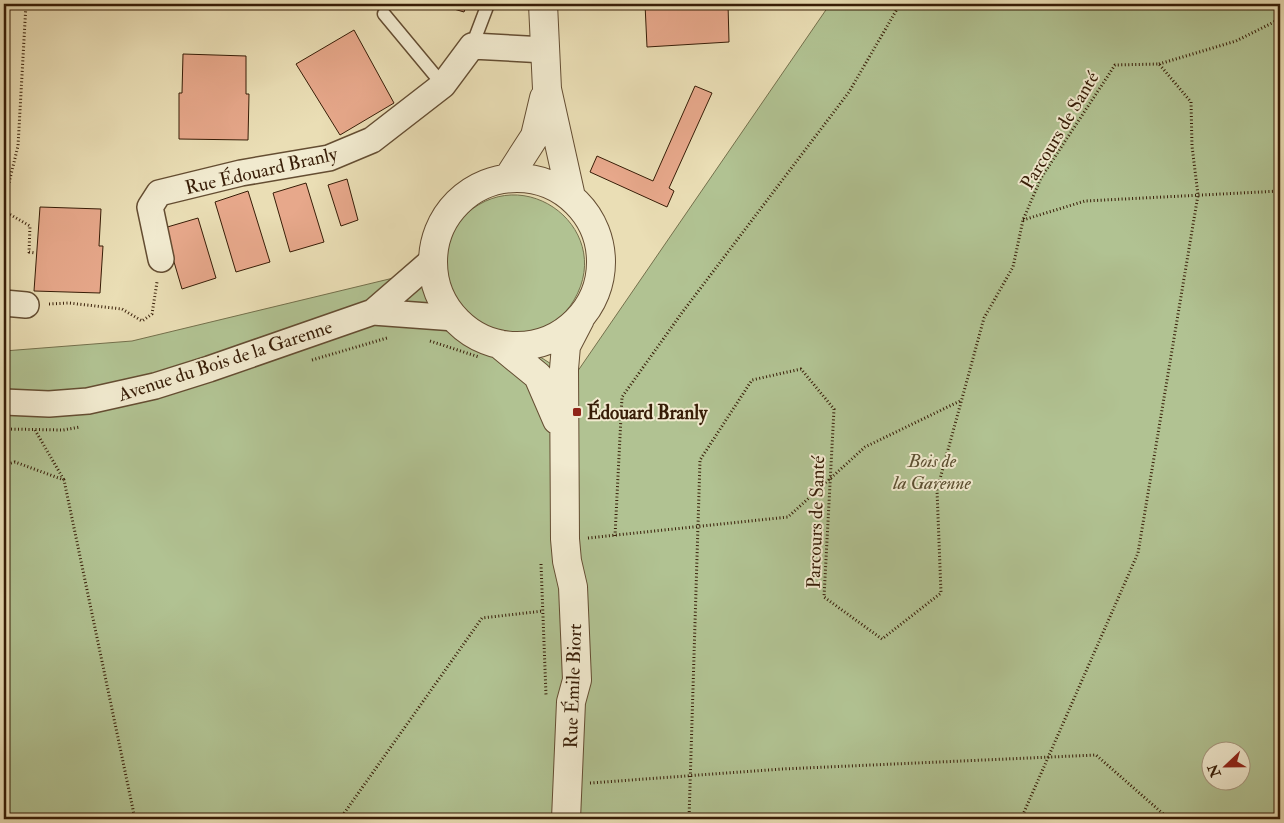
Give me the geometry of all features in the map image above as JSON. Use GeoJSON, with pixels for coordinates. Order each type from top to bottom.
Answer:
{"type":"FeatureCollection","features":[{"type":"Feature","properties":{"kind":"street"},"geometry":{"type":"LineString","coordinates":[[543,4],[547,90],[571,198]]}},
{"type":"Feature","properties":{"kind":"street"},"geometry":{"type":"LineString","coordinates":[[472,46],[545,50]]}},
{"type":"Feature","properties":{"kind":"street","name":"Rue Édouard Branly"},"geometry":{"type":"LineString","coordinates":[[161,259],[150,207],[159,193],[241,173],[329,158],[372,140],[443,85],[472,46]]}},
{"type":"Feature","properties":{"kind":"street"},"geometry":{"type":"LineString","coordinates":[[508,178],[535,136],[547,90]]}},
{"type":"Feature","properties":{"kind":"street"},"geometry":{"type":"LineString","coordinates":[[522,178],[548,184],[571,198],[589,218],[599,242],[602,269],[595,295],[581,318],[564,332],[544,342],[492,351],[455,318],[442,300],[436,280],[434,259],[439,232],[452,209],[471,191],[496,180],[522,178]]}},
{"type":"Feature","properties":{"kind":"street","name":"Avenue du Bois de la Garenne"},"geometry":{"type":"LineString","coordinates":[[8,401],[88,401],[155,386],[373,312],[434,259]]}},
{"type":"Feature","properties":{"kind":"street","name":"Avenue du Bois de la Garenne"},"geometry":{"type":"LineString","coordinates":[[373,312],[455,318]]}},
{"type":"Feature","properties":{"kind":"street","name":"Rue Émile Biort"},"geometry":{"type":"LineString","coordinates":[[566,819],[571,702],[576,680],[576,627],[574,586],[567,561],[564,539],[564,381],[566,346],[581,318]]}},
{"type":"Feature","properties":{"kind":"street","name":"Rue Émile Biort"},"geometry":{"type":"LineString","coordinates":[[492,351],[527,365],[544,386],[559,426],[564,494]]}},
{"type":"Feature","properties":{"kind":"lane","name":"Rue Édouard Branly"},"geometry":{"type":"LineString","coordinates":[[472,46],[488,4]]}},
{"type":"Feature","properties":{"kind":"lane"},"geometry":{"type":"LineString","coordinates":[[384,14],[443,85]]}},
{"type":"Feature","properties":{"kind":"path"},"geometry":{"type":"LineString","coordinates":[[4,203],[18,146],[26,4]]}},
{"type":"Feature","properties":{"kind":"path"},"geometry":{"type":"LineString","coordinates":[[615,536],[622,397],[681,314],[849,92],[900,4]]}},
{"type":"Feature","properties":{"kind":"path"},"geometry":{"type":"LineString","coordinates":[[1021,819],[1138,553],[1198,195],[1192,146],[1191,102],[1159,64],[1236,41],[1280,19]]}},
{"type":"Feature","properties":{"kind":"path","name":"Parcours de Santé"},"geometry":{"type":"LineString","coordinates":[[689,819],[700,460],[752,380],[800,369],[834,409],[824,597],[882,639],[941,593],[937,490],[984,318],[1013,266],[1023,220],[1041,178],[1115,65],[1159,64]]}},
{"type":"Feature","properties":{"kind":"path"},"geometry":{"type":"LineString","coordinates":[[1023,220],[1085,200],[1280,191]]}},
{"type":"Feature","properties":{"kind":"path"},"geometry":{"type":"LineString","coordinates":[[4,211],[30,226],[29,252],[35,253]]}},
{"type":"Feature","properties":{"kind":"path"},"geometry":{"type":"LineString","coordinates":[[15,304],[69,303],[122,309],[142,321],[152,314],[161,259]]}},
{"type":"Feature","properties":{"kind":"path"},"geometry":{"type":"LineString","coordinates":[[311,361],[396,337]]}},
{"type":"Feature","properties":{"kind":"path"},"geometry":{"type":"LineString","coordinates":[[425,339],[492,351]]}},
{"type":"Feature","properties":{"kind":"path"},"geometry":{"type":"LineString","coordinates":[[564,539],[698,528],[788,517],[866,447],[961,401]]}},
{"type":"Feature","properties":{"kind":"path"},"geometry":{"type":"LineString","coordinates":[[4,429],[63,430],[82,427]]}},
{"type":"Feature","properties":{"kind":"path"},"geometry":{"type":"LineString","coordinates":[[35,430],[64,480],[135,819]]}},
{"type":"Feature","properties":{"kind":"path"},"geometry":{"type":"LineString","coordinates":[[4,465],[15,462],[64,480]]}},
{"type":"Feature","properties":{"kind":"path"},"geometry":{"type":"LineString","coordinates":[[541,558],[546,697]]}},
{"type":"Feature","properties":{"kind":"path"},"geometry":{"type":"LineString","coordinates":[[340,819],[482,618],[542,611]]}},
{"type":"Feature","properties":{"kind":"path"},"geometry":{"type":"LineString","coordinates":[[568,785],[782,769],[1096,755],[1169,819]]}},
{"type":"Feature","properties":{"kind":"green space","name":"Bois de la Garenne"},"geometry":{"type":"Polygon","coordinates":[[[830,4],[1280,4],[1280,819],[4,819],[4,351],[132,341],[410,274],[454,302],[447,284],[444,253],[450,234],[455,226],[479,205],[505,196],[530,197],[553,207],[571,224],[582,247],[584,272],[574,300],[555,322],[529,334],[506,335],[573,378],[830,4]]]}},
{"type":"Feature","properties":{"kind":"building"},"geometry":{"type":"Polygon","coordinates":[[[437,4],[467,4],[464,12],[437,4]]]}},
{"type":"Feature","properties":{"kind":"building"},"geometry":{"type":"Polygon","coordinates":[[[645,4],[728,4],[729,42],[647,47],[645,4]]]}},
{"type":"Feature","properties":{"kind":"building"},"geometry":{"type":"Polygon","coordinates":[[[354,30],[394,103],[340,135],[296,64],[354,30]]]}},
{"type":"Feature","properties":{"kind":"building"},"geometry":{"type":"Polygon","coordinates":[[[183,54],[246,56],[246,94],[249,94],[248,140],[179,139],[179,93],[182,93],[183,54]]]}},
{"type":"Feature","properties":{"kind":"building"},"geometry":{"type":"Polygon","coordinates":[[[695,86],[712,93],[669,188],[674,191],[667,207],[590,172],[597,156],[653,181],[695,86]]]}},
{"type":"Feature","properties":{"kind":"building"},"geometry":{"type":"Polygon","coordinates":[[[347,179],[358,220],[341,226],[328,185],[347,179]]]}},
{"type":"Feature","properties":{"kind":"building"},"geometry":{"type":"Polygon","coordinates":[[[306,183],[324,242],[290,252],[273,193],[306,183]]]}},
{"type":"Feature","properties":{"kind":"building"},"geometry":{"type":"Polygon","coordinates":[[[248,191],[270,262],[236,272],[215,202],[248,191]]]}},
{"type":"Feature","properties":{"kind":"building"},"geometry":{"type":"Polygon","coordinates":[[[40,207],[101,209],[99,246],[103,246],[100,293],[34,291],[40,207]]]}},
{"type":"Feature","properties":{"kind":"building"},"geometry":{"type":"Polygon","coordinates":[[[198,218],[216,278],[182,289],[164,228],[198,218]]]}},
{"type":"Feature","properties":{"kind":"place","name":"Édouard Branly"},"geometry":{"type":"Point","coordinates":[577,412]}}]}
